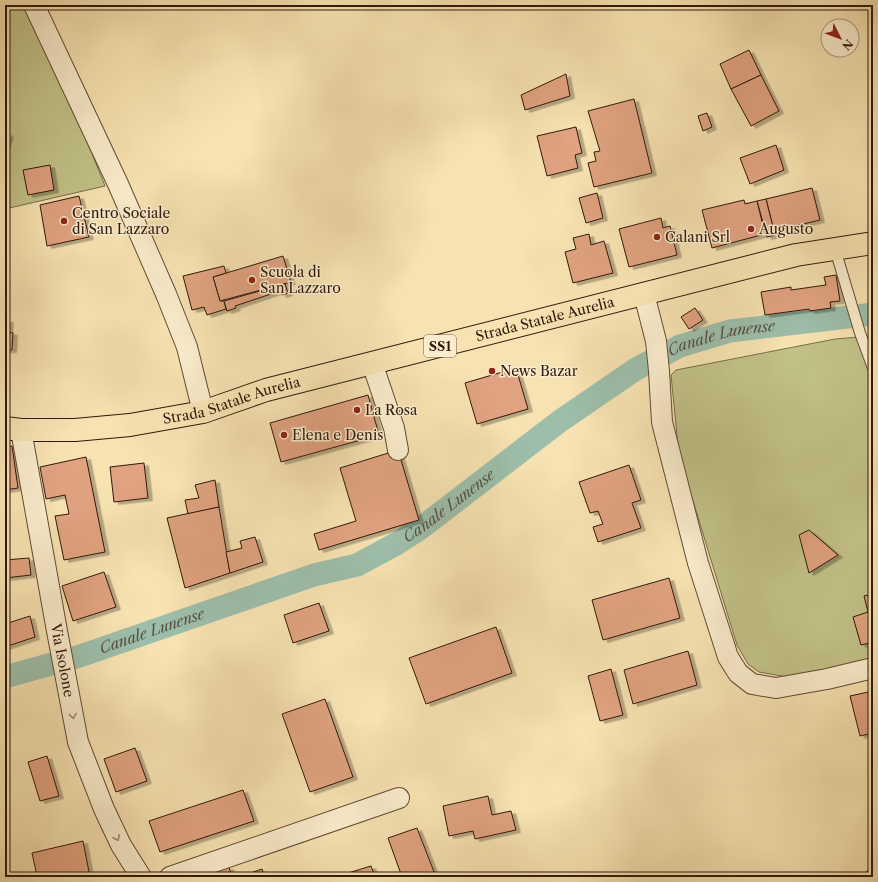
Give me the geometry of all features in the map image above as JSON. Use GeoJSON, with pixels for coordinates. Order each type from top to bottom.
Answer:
{"type":"FeatureCollection","features":[{"type":"Feature","properties":{"kind":"main road","name":"Strada Statale Aurelia"},"geometry":{"type":"LineString","coordinates":[[13,429],[75,430],[122,426],[203,412],[266,390],[644,294],[796,256],[873,243]]}},
{"type":"Feature","properties":{"kind":"street"},"geometry":{"type":"LineString","coordinates":[[34,5],[118,184],[166,294],[187,347],[203,412]]}},
{"type":"Feature","properties":{"kind":"street"},"geometry":{"type":"LineString","coordinates":[[644,294],[656,341],[662,422],[698,563],[728,657],[738,674],[752,684],[776,688],[873,668]]}},
{"type":"Feature","properties":{"kind":"street"},"geometry":{"type":"LineString","coordinates":[[372,363],[394,428],[398,450]]}},
{"type":"Feature","properties":{"kind":"street","name":"Via Isolone"},"geometry":{"type":"LineString","coordinates":[[13,429],[57,631],[78,742],[104,809],[121,845],[141,877]]}},
{"type":"Feature","properties":{"kind":"street"},"geometry":{"type":"LineString","coordinates":[[170,877],[399,798]]}},
{"type":"Feature","properties":{"kind":"lane"},"geometry":{"type":"LineString","coordinates":[[835,249],[860,334],[873,368]]}},
{"type":"Feature","properties":{"kind":"lane"},"geometry":{"type":"LineString","coordinates":[[869,877],[873,873]]}},
{"type":"Feature","properties":{"kind":"green space"},"geometry":{"type":"Polygon","coordinates":[[[5,5],[25,5],[83,131],[105,186],[5,209],[5,5]]]}},
{"type":"Feature","properties":{"kind":"green space"},"geometry":{"type":"Polygon","coordinates":[[[873,336],[873,660],[787,677],[759,672],[748,664],[737,645],[679,455],[671,375],[676,370],[835,339],[873,336]]]}},
{"type":"Feature","properties":{"kind":"building"},"geometry":{"type":"Polygon","coordinates":[[[749,50],[761,75],[731,89],[720,64],[749,50]]]}},
{"type":"Feature","properties":{"kind":"building"},"geometry":{"type":"Polygon","coordinates":[[[566,74],[570,96],[525,110],[521,95],[566,74]]]}},
{"type":"Feature","properties":{"kind":"building"},"geometry":{"type":"Polygon","coordinates":[[[761,75],[779,111],[751,126],[731,89],[761,75]]]}},
{"type":"Feature","properties":{"kind":"building"},"geometry":{"type":"Polygon","coordinates":[[[634,99],[652,173],[594,187],[588,163],[596,161],[594,152],[600,151],[588,111],[634,99]]]}},
{"type":"Feature","properties":{"kind":"building"},"geometry":{"type":"Polygon","coordinates":[[[707,113],[712,127],[703,131],[698,116],[707,113]]]}},
{"type":"Feature","properties":{"kind":"building"},"geometry":{"type":"Polygon","coordinates":[[[576,127],[582,153],[575,155],[578,168],[547,176],[537,136],[576,127]]]}},
{"type":"Feature","properties":{"kind":"building"},"geometry":{"type":"Polygon","coordinates":[[[5,132],[9,135],[5,146],[5,132]]]}},
{"type":"Feature","properties":{"kind":"building"},"geometry":{"type":"Polygon","coordinates":[[[776,145],[784,170],[750,184],[740,158],[776,145]]]}},
{"type":"Feature","properties":{"kind":"building"},"geometry":{"type":"Polygon","coordinates":[[[50,165],[54,190],[28,195],[23,170],[50,165]]]}},
{"type":"Feature","properties":{"kind":"building"},"geometry":{"type":"Polygon","coordinates":[[[812,188],[820,220],[774,231],[766,199],[812,188]]]}},
{"type":"Feature","properties":{"kind":"building"},"geometry":{"type":"Polygon","coordinates":[[[597,193],[603,218],[586,223],[579,198],[597,193]]]}},
{"type":"Feature","properties":{"kind":"building","name":"Centro Sociale di San Lazzaro"},"geometry":{"type":"Polygon","coordinates":[[[79,196],[89,237],[47,246],[40,205],[79,196]]]}},
{"type":"Feature","properties":{"kind":"building"},"geometry":{"type":"Polygon","coordinates":[[[766,199],[775,235],[767,237],[757,201],[766,199]]]}},
{"type":"Feature","properties":{"kind":"building"},"geometry":{"type":"Polygon","coordinates":[[[744,200],[745,204],[757,201],[765,234],[712,248],[702,210],[744,200]]]}},
{"type":"Feature","properties":{"kind":"building"},"geometry":{"type":"Polygon","coordinates":[[[661,218],[663,228],[670,226],[677,255],[629,267],[619,229],[661,218]]]}},
{"type":"Feature","properties":{"kind":"building"},"geometry":{"type":"Polygon","coordinates":[[[589,234],[591,245],[604,241],[613,273],[573,283],[565,252],[576,249],[573,238],[589,234]]]}},
{"type":"Feature","properties":{"kind":"building","name":"Scuola di San Lazzaro"},"geometry":{"type":"Polygon","coordinates":[[[283,256],[291,282],[220,301],[213,277],[283,256]]]}},
{"type":"Feature","properties":{"kind":"building"},"geometry":{"type":"Polygon","coordinates":[[[224,266],[226,273],[213,277],[220,301],[224,301],[226,309],[207,315],[204,307],[192,310],[183,276],[224,266]]]}},
{"type":"Feature","properties":{"kind":"building"},"geometry":{"type":"Polygon","coordinates":[[[836,275],[840,301],[830,302],[831,308],[810,311],[809,309],[765,315],[761,292],[791,287],[791,290],[826,285],[824,277],[836,275]]]}},
{"type":"Feature","properties":{"kind":"building"},"geometry":{"type":"Polygon","coordinates":[[[285,284],[288,293],[282,295],[280,291],[235,306],[236,308],[227,311],[224,301],[285,284]]]}},
{"type":"Feature","properties":{"kind":"building"},"geometry":{"type":"Polygon","coordinates":[[[695,308],[703,320],[689,329],[681,317],[695,308]]]}},
{"type":"Feature","properties":{"kind":"building"},"geometry":{"type":"Polygon","coordinates":[[[5,320],[9,320],[8,332],[13,333],[12,350],[5,350],[5,320]]]}},
{"type":"Feature","properties":{"kind":"building"},"geometry":{"type":"Polygon","coordinates":[[[516,368],[528,409],[477,424],[465,383],[516,368]]]}},
{"type":"Feature","properties":{"kind":"building"},"geometry":{"type":"Polygon","coordinates":[[[368,395],[379,435],[281,462],[270,423],[368,395]]]}},
{"type":"Feature","properties":{"kind":"building"},"geometry":{"type":"Polygon","coordinates":[[[12,446],[18,488],[5,490],[5,447],[12,446]]]}},
{"type":"Feature","properties":{"kind":"building"},"geometry":{"type":"Polygon","coordinates":[[[398,450],[419,520],[319,550],[314,534],[356,521],[340,468],[398,450]]]}},
{"type":"Feature","properties":{"kind":"building"},"geometry":{"type":"Polygon","coordinates":[[[86,457],[105,552],[64,560],[55,516],[69,514],[65,495],[46,499],[40,467],[86,457]]]}},
{"type":"Feature","properties":{"kind":"building"},"geometry":{"type":"Polygon","coordinates":[[[144,463],[148,498],[114,502],[110,467],[144,463]]]}},
{"type":"Feature","properties":{"kind":"building"},"geometry":{"type":"Polygon","coordinates":[[[629,465],[641,500],[632,503],[641,528],[598,542],[593,527],[603,524],[598,511],[590,513],[579,482],[629,465]]]}},
{"type":"Feature","properties":{"kind":"building"},"geometry":{"type":"Polygon","coordinates":[[[215,480],[219,507],[188,514],[185,500],[199,498],[195,485],[215,480]]]}},
{"type":"Feature","properties":{"kind":"building"},"geometry":{"type":"Polygon","coordinates":[[[219,507],[230,573],[185,588],[167,518],[219,507]]]}},
{"type":"Feature","properties":{"kind":"building"},"geometry":{"type":"Polygon","coordinates":[[[809,530],[838,555],[809,573],[799,535],[809,530]]]}},
{"type":"Feature","properties":{"kind":"building"},"geometry":{"type":"Polygon","coordinates":[[[255,537],[263,562],[230,573],[226,552],[242,548],[240,541],[255,537]]]}},
{"type":"Feature","properties":{"kind":"building"},"geometry":{"type":"Polygon","coordinates":[[[29,558],[31,575],[5,578],[5,560],[29,558]]]}},
{"type":"Feature","properties":{"kind":"building"},"geometry":{"type":"Polygon","coordinates":[[[104,572],[116,607],[73,621],[62,586],[104,572]]]}},
{"type":"Feature","properties":{"kind":"building"},"geometry":{"type":"Polygon","coordinates":[[[669,578],[680,618],[603,640],[592,600],[669,578]]]}},
{"type":"Feature","properties":{"kind":"building"},"geometry":{"type":"Polygon","coordinates":[[[873,594],[873,642],[861,645],[853,617],[868,612],[864,596],[873,594]]]}},
{"type":"Feature","properties":{"kind":"building"},"geometry":{"type":"Polygon","coordinates":[[[319,603],[329,631],[293,643],[284,615],[319,603]]]}},
{"type":"Feature","properties":{"kind":"building"},"geometry":{"type":"Polygon","coordinates":[[[30,616],[35,637],[5,647],[5,624],[30,616]]]}},
{"type":"Feature","properties":{"kind":"building"},"geometry":{"type":"Polygon","coordinates":[[[496,627],[512,673],[426,704],[409,658],[496,627]]]}},
{"type":"Feature","properties":{"kind":"building"},"geometry":{"type":"Polygon","coordinates":[[[688,651],[697,685],[633,704],[624,670],[688,651]]]}},
{"type":"Feature","properties":{"kind":"building"},"geometry":{"type":"Polygon","coordinates":[[[611,669],[623,715],[600,721],[588,676],[611,669]]]}},
{"type":"Feature","properties":{"kind":"building"},"geometry":{"type":"Polygon","coordinates":[[[873,691],[873,733],[860,736],[850,696],[873,691]]]}},
{"type":"Feature","properties":{"kind":"building"},"geometry":{"type":"Polygon","coordinates":[[[325,699],[353,777],[310,792],[282,714],[325,699]]]}},
{"type":"Feature","properties":{"kind":"building"},"geometry":{"type":"Polygon","coordinates":[[[135,748],[147,781],[116,792],[104,759],[135,748]]]}},
{"type":"Feature","properties":{"kind":"building"},"geometry":{"type":"Polygon","coordinates":[[[47,756],[59,796],[40,801],[28,762],[47,756]]]}},
{"type":"Feature","properties":{"kind":"building"},"geometry":{"type":"Polygon","coordinates":[[[243,790],[254,821],[160,852],[149,821],[243,790]]]}},
{"type":"Feature","properties":{"kind":"building"},"geometry":{"type":"Polygon","coordinates":[[[488,796],[492,815],[511,811],[516,830],[475,839],[473,831],[449,836],[443,806],[488,796]]]}},
{"type":"Feature","properties":{"kind":"building"},"geometry":{"type":"Polygon","coordinates":[[[417,828],[436,877],[402,877],[388,838],[417,828]]]}},
{"type":"Feature","properties":{"kind":"building"},"geometry":{"type":"Polygon","coordinates":[[[83,841],[90,877],[47,877],[46,874],[37,876],[32,853],[83,841]]]}},
{"type":"Feature","properties":{"kind":"building"},"geometry":{"type":"Polygon","coordinates":[[[371,866],[375,877],[335,877],[371,866]]]}},
{"type":"Feature","properties":{"kind":"building"},"geometry":{"type":"Polygon","coordinates":[[[229,867],[232,877],[199,877],[229,867]]]}},
{"type":"Feature","properties":{"kind":"building"},"geometry":{"type":"Polygon","coordinates":[[[262,869],[265,877],[239,877],[262,869]]]}},
{"type":"Feature","properties":{"kind":"waterway","name":"Canale Lunense"},"geometry":{"type":"LineString","coordinates":[[5,677],[80,656],[314,575],[357,565],[396,544],[421,528],[560,421],[636,369],[680,346],[730,331],[873,314]]}},
{"type":"Feature","properties":{"kind":"place","name":"Centro Sociale di San Lazzaro"},"geometry":{"type":"Point","coordinates":[64,221]}},
{"type":"Feature","properties":{"kind":"place","name":"Augusto"},"geometry":{"type":"Point","coordinates":[751,229]}},
{"type":"Feature","properties":{"kind":"place","name":"Calani Srl"},"geometry":{"type":"Point","coordinates":[657,237]}},
{"type":"Feature","properties":{"kind":"place","name":"Scuola di San Lazzaro"},"geometry":{"type":"Point","coordinates":[252,280]}},
{"type":"Feature","properties":{"kind":"place","name":"News Bazar"},"geometry":{"type":"Point","coordinates":[492,371]}},
{"type":"Feature","properties":{"kind":"place","name":"La Rosa"},"geometry":{"type":"Point","coordinates":[357,410]}},
{"type":"Feature","properties":{"kind":"place","name":"Elena e Denis"},"geometry":{"type":"Point","coordinates":[284,435]}}]}
